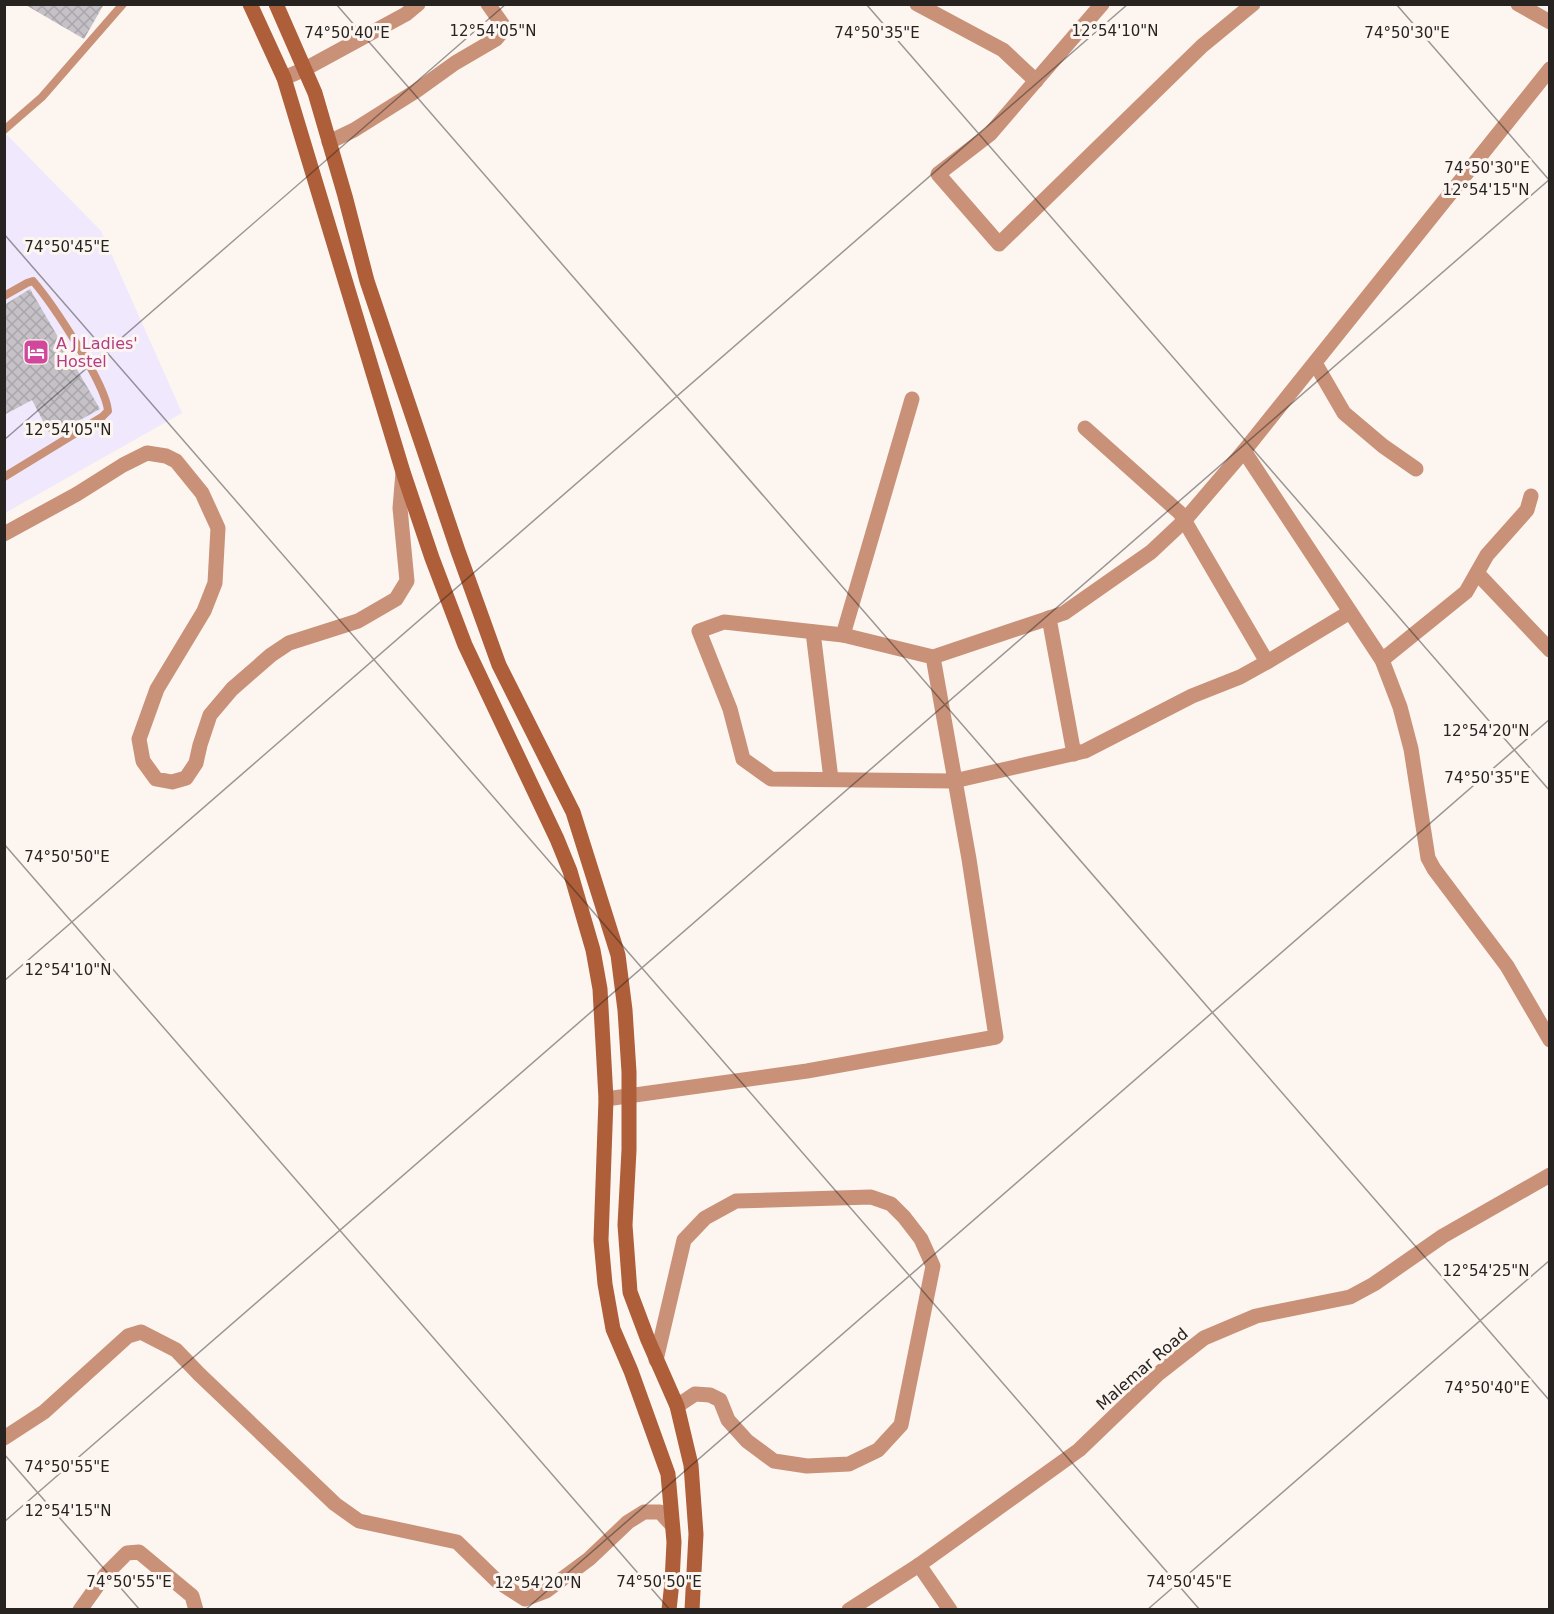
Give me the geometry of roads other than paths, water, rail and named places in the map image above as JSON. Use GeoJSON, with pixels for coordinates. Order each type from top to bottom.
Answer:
{"type":"FeatureCollection","features":[{"type":"Feature","properties":{"kind":"main road"},"geometry":{"type":"LineString","coordinates":[[250,4],[284,78],[403,472],[432,558],[465,645],[557,839],[570,871],[593,950],[600,989],[606,1099],[601,1240],[605,1284],[613,1329],[631,1371],[668,1474],[672,1525],[672,1582],[669,1610]]}},
{"type":"Feature","properties":{"kind":"main road"},"geometry":{"type":"LineString","coordinates":[[276,4],[315,93],[367,281],[458,551],[500,665],[573,812],[618,955],[625,1010],[629,1096],[625,1225],[630,1292],[676,1406],[691,1465],[696,1534],[692,1610]]}},
{"type":"Feature","properties":{"kind":"main road"},"geometry":{"type":"LineString","coordinates":[[432,558],[458,551]]}},
{"type":"Feature","properties":{"kind":"street"},"geometry":{"type":"LineString","coordinates":[[284,78],[406,14],[418,4]]}},
{"type":"Feature","properties":{"kind":"street"},"geometry":{"type":"LineString","coordinates":[[329,142],[354,130],[455,63],[496,39],[505,28],[488,4]]}},
{"type":"Feature","properties":{"kind":"street"},"geometry":{"type":"LineString","coordinates":[[917,4],[1003,50],[1036,81]]}},
{"type":"Feature","properties":{"kind":"street"},"geometry":{"type":"LineString","coordinates":[[1094,7],[1036,81],[990,134],[938,174],[999,244],[1202,46],[1253,4]]}},
{"type":"Feature","properties":{"kind":"street"},"geometry":{"type":"LineString","coordinates":[[1518,4],[1550,22]]}},
{"type":"Feature","properties":{"kind":"street"},"geometry":{"type":"LineString","coordinates":[[1350,612],[1267,663],[1240,677],[1192,696],[1085,751],[954,781],[771,779],[743,759],[730,709],[699,631],[724,622],[843,635],[933,657],[1064,613],[1151,552],[1184,520],[1244,451],[1550,69]]}},
{"type":"Feature","properties":{"kind":"street"},"geometry":{"type":"LineString","coordinates":[[1315,363],[1344,413],[1383,446],[1416,469]]}},
{"type":"Feature","properties":{"kind":"street"},"geometry":{"type":"LineString","coordinates":[[843,635],[912,399]]}},
{"type":"Feature","properties":{"kind":"street"},"geometry":{"type":"LineString","coordinates":[[1085,428],[1180,513],[1267,663]]}},
{"type":"Feature","properties":{"kind":"street"},"geometry":{"type":"LineString","coordinates":[[1244,451],[1382,660],[1400,707],[1411,749],[1428,858],[1507,966],[1550,1040]]}},
{"type":"Feature","properties":{"kind":"street"},"geometry":{"type":"LineString","coordinates":[[4,534],[147,453],[166,456],[176,461],[202,493],[218,528],[215,583],[204,611],[157,689],[139,739],[143,761],[156,779],[172,782],[186,778],[196,763],[210,715],[232,689],[271,655],[289,643],[358,621],[396,599],[407,581],[400,508],[403,472]]}},
{"type":"Feature","properties":{"kind":"street"},"geometry":{"type":"LineString","coordinates":[[1382,660],[1466,592],[1487,555],[1527,510],[1532,496]]}},
{"type":"Feature","properties":{"kind":"street"},"geometry":{"type":"LineString","coordinates":[[1477,573],[1550,650]]}},
{"type":"Feature","properties":{"kind":"street"},"geometry":{"type":"LineString","coordinates":[[1049,618],[1074,754]]}},
{"type":"Feature","properties":{"kind":"street"},"geometry":{"type":"LineString","coordinates":[[813,632],[831,779]]}},
{"type":"Feature","properties":{"kind":"street"},"geometry":{"type":"LineString","coordinates":[[606,1099],[807,1071],[996,1037],[969,859],[933,657]]}},
{"type":"Feature","properties":{"kind":"street","name":"Malemar Road"},"geometry":{"type":"LineString","coordinates":[[849,1610],[919,1565],[1080,1450],[1158,1374],[1204,1338],[1256,1316],[1350,1297],[1374,1284],[1443,1236],[1550,1175]]}},
{"type":"Feature","properties":{"kind":"street"},"geometry":{"type":"LineString","coordinates":[[656,1360],[684,1240],[705,1218],[736,1201],[871,1197],[891,1204],[921,1239],[933,1266],[901,1425],[878,1450],[849,1464],[807,1466],[774,1461],[747,1441],[728,1420],[720,1400],[710,1395],[695,1394],[676,1406]]}},
{"type":"Feature","properties":{"kind":"street"},"geometry":{"type":"LineString","coordinates":[[4,1438],[44,1412],[128,1336],[141,1332],[176,1350],[335,1504],[359,1521],[457,1542],[496,1581],[525,1599],[546,1591],[589,1559],[628,1522],[644,1512],[660,1512],[672,1525]]}},
{"type":"Feature","properties":{"kind":"street"},"geometry":{"type":"LineString","coordinates":[[80,1610],[105,1575],[127,1553],[139,1552],[192,1596],[196,1610]]}},
{"type":"Feature","properties":{"kind":"street"},"geometry":{"type":"LineString","coordinates":[[919,1565],[950,1610]]}},
{"type":"Feature","properties":{"kind":"lane"},"geometry":{"type":"LineString","coordinates":[[4,130],[42,97],[123,4]]}},
{"type":"Feature","properties":{"kind":"lane"},"geometry":{"type":"LineString","coordinates":[[4,296],[33,281],[70,334],[99,385],[108,411],[58,446],[4,477]]}},
{"type":"Feature","properties":{"kind":"place","name":"A J Ladies' Hostel"},"geometry":{"type":"Point","coordinates":[36,352]}}]}
